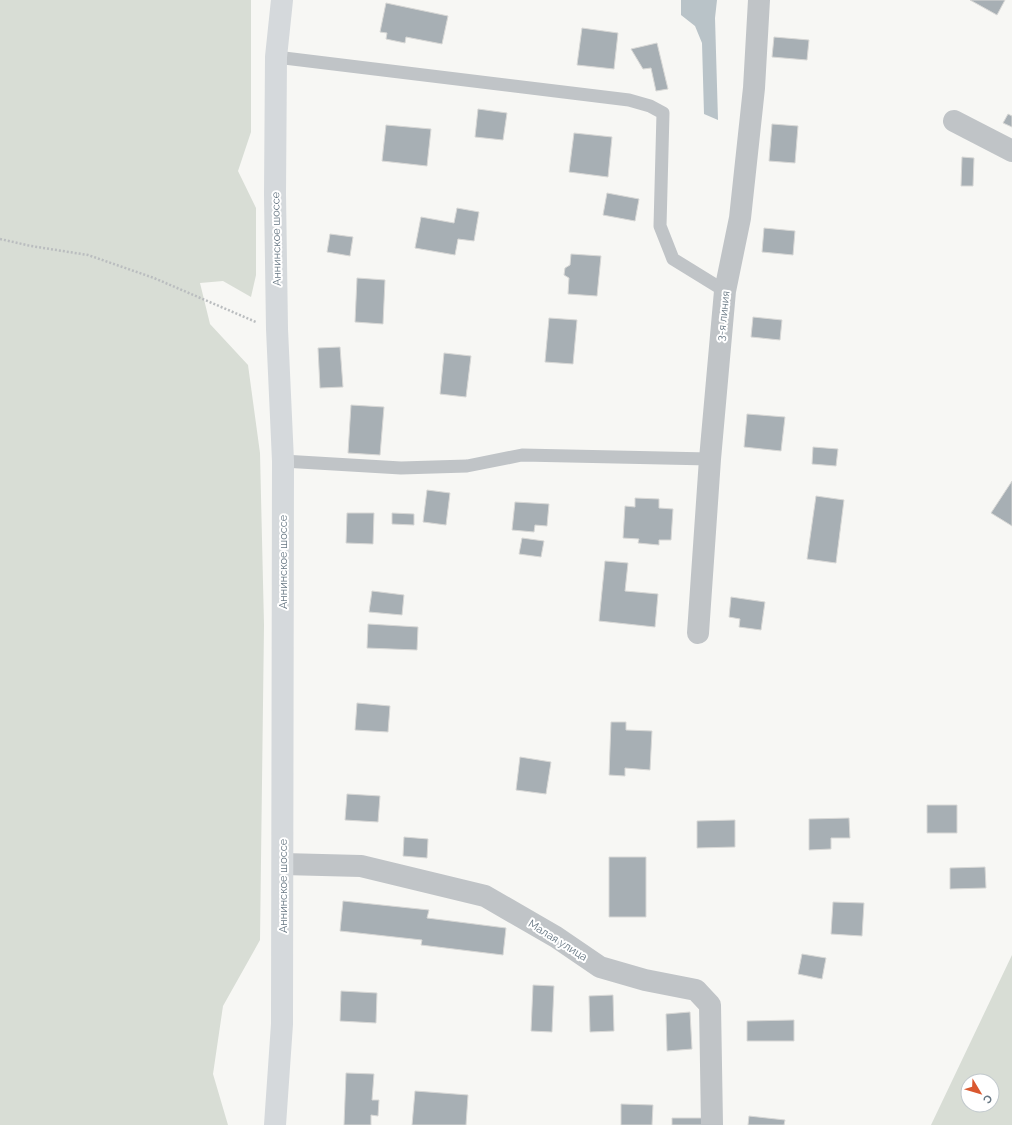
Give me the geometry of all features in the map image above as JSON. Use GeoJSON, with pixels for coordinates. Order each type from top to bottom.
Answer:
{"type":"FeatureCollection","features":[{"type":"Feature","properties":{"kind":"main road","name":"Аннинское шоссе"},"geometry":{"type":"LineString","coordinates":[[275,1125],[282,1024],[283,864],[283,461],[277,329],[275,194],[276,57],[282,0]]}},
{"type":"Feature","properties":{"kind":"street","name":"3-я линия"},"geometry":{"type":"LineString","coordinates":[[698,633],[710,459],[725,291],[740,218],[754,88],[759,0]]}},
{"type":"Feature","properties":{"kind":"street"},"geometry":{"type":"LineString","coordinates":[[954,121],[1012,151]]}},
{"type":"Feature","properties":{"kind":"street","name":"Малая улица"},"geometry":{"type":"LineString","coordinates":[[283,864],[361,866],[485,896],[556,937],[600,967],[645,980],[696,990],[710,1005],[712,1125]]}},
{"type":"Feature","properties":{"kind":"lane"},"geometry":{"type":"LineString","coordinates":[[276,57],[629,100],[650,106],[663,113],[660,226],[673,259],[725,291]]}},
{"type":"Feature","properties":{"kind":"lane"},"geometry":{"type":"LineString","coordinates":[[283,461],[401,468],[467,466],[522,455],[710,459]]}},
{"type":"Feature","properties":{"kind":"path"},"geometry":{"type":"LineString","coordinates":[[0,239],[88,255],[154,278],[248,319],[277,329]]}},
{"type":"Feature","properties":{"kind":"shaded area"},"geometry":{"type":"Polygon","coordinates":[[[0,0],[251,0],[251,132],[238,171],[256,208],[256,275],[251,297],[223,281],[200,283],[210,324],[248,365],[260,453],[264,625],[260,940],[223,1006],[213,1074],[228,1125],[0,1125],[0,0]]]}},
{"type":"Feature","properties":{"kind":"shaded area"},"geometry":{"type":"Polygon","coordinates":[[[681,0],[717,0],[715,18],[718,120],[704,114],[702,43],[695,26],[681,15],[681,0]]]}},
{"type":"Feature","properties":{"kind":"shaded area"},"geometry":{"type":"Polygon","coordinates":[[[1012,955],[1012,1125],[931,1125],[1012,955]]]}},
{"type":"Feature","properties":{"kind":"building"},"geometry":{"type":"Polygon","coordinates":[[[970,0],[1005,0],[997,15],[970,0]]]}},
{"type":"Feature","properties":{"kind":"building"},"geometry":{"type":"Polygon","coordinates":[[[386,3],[448,16],[442,44],[406,37],[405,43],[386,39],[387,33],[380,32],[386,3]]]}},
{"type":"Feature","properties":{"kind":"building"},"geometry":{"type":"Polygon","coordinates":[[[582,28],[618,33],[614,69],[577,65],[582,28]]]}},
{"type":"Feature","properties":{"kind":"building"},"geometry":{"type":"Polygon","coordinates":[[[774,37],[809,40],[807,60],[772,57],[774,37]]]}},
{"type":"Feature","properties":{"kind":"building"},"geometry":{"type":"Polygon","coordinates":[[[657,43],[668,89],[656,91],[651,68],[643,69],[631,49],[657,43]]]}},
{"type":"Feature","properties":{"kind":"building"},"geometry":{"type":"Polygon","coordinates":[[[478,109],[507,113],[503,140],[475,137],[478,109]]]}},
{"type":"Feature","properties":{"kind":"building"},"geometry":{"type":"Polygon","coordinates":[[[1008,114],[1012,116],[1012,127],[1003,123],[1008,114]]]}},
{"type":"Feature","properties":{"kind":"building"},"geometry":{"type":"Polygon","coordinates":[[[772,124],[798,126],[795,163],[769,161],[772,124]]]}},
{"type":"Feature","properties":{"kind":"building"},"geometry":{"type":"Polygon","coordinates":[[[386,125],[431,129],[427,166],[382,161],[386,125]]]}},
{"type":"Feature","properties":{"kind":"building"},"geometry":{"type":"Polygon","coordinates":[[[574,133],[612,137],[608,177],[569,172],[574,133]]]}},
{"type":"Feature","properties":{"kind":"building"},"geometry":{"type":"Polygon","coordinates":[[[962,157],[974,158],[973,186],[961,186],[962,157]]]}},
{"type":"Feature","properties":{"kind":"building"},"geometry":{"type":"Polygon","coordinates":[[[607,193],[639,199],[635,221],[603,215],[607,193]]]}},
{"type":"Feature","properties":{"kind":"building"},"geometry":{"type":"Polygon","coordinates":[[[457,208],[479,212],[474,241],[458,239],[455,255],[415,248],[421,217],[454,223],[457,208]]]}},
{"type":"Feature","properties":{"kind":"building"},"geometry":{"type":"Polygon","coordinates":[[[764,228],[795,231],[793,255],[762,252],[764,228]]]}},
{"type":"Feature","properties":{"kind":"building"},"geometry":{"type":"Polygon","coordinates":[[[330,234],[353,237],[350,256],[327,252],[330,234]]]}},
{"type":"Feature","properties":{"kind":"building"},"geometry":{"type":"Polygon","coordinates":[[[571,254],[601,256],[597,296],[568,294],[569,278],[564,275],[565,268],[570,265],[571,254]]]}},
{"type":"Feature","properties":{"kind":"building"},"geometry":{"type":"Polygon","coordinates":[[[357,278],[385,280],[383,324],[355,322],[357,278]]]}},
{"type":"Feature","properties":{"kind":"building"},"geometry":{"type":"Polygon","coordinates":[[[753,317],[782,320],[780,340],[751,337],[753,317]]]}},
{"type":"Feature","properties":{"kind":"building"},"geometry":{"type":"Polygon","coordinates":[[[549,318],[577,320],[573,364],[545,362],[549,318]]]}},
{"type":"Feature","properties":{"kind":"building"},"geometry":{"type":"Polygon","coordinates":[[[340,347],[343,387],[320,388],[318,348],[340,347]]]}},
{"type":"Feature","properties":{"kind":"building"},"geometry":{"type":"Polygon","coordinates":[[[444,353],[471,356],[466,397],[440,394],[444,353]]]}},
{"type":"Feature","properties":{"kind":"building"},"geometry":{"type":"Polygon","coordinates":[[[351,405],[384,407],[380,455],[348,453],[351,405]]]}},
{"type":"Feature","properties":{"kind":"building"},"geometry":{"type":"Polygon","coordinates":[[[747,414],[785,417],[781,451],[744,447],[747,414]]]}},
{"type":"Feature","properties":{"kind":"building"},"geometry":{"type":"Polygon","coordinates":[[[813,447],[838,449],[836,466],[812,464],[813,447]]]}},
{"type":"Feature","properties":{"kind":"building"},"geometry":{"type":"Polygon","coordinates":[[[1012,481],[1012,526],[991,513],[1012,481]]]}},
{"type":"Feature","properties":{"kind":"building"},"geometry":{"type":"Polygon","coordinates":[[[427,490],[450,493],[446,525],[423,522],[427,490]]]}},
{"type":"Feature","properties":{"kind":"building"},"geometry":{"type":"Polygon","coordinates":[[[816,496],[844,500],[836,563],[807,559],[816,496]]]}},
{"type":"Feature","properties":{"kind":"building"},"geometry":{"type":"Polygon","coordinates":[[[635,498],[659,499],[659,508],[673,509],[671,540],[659,540],[659,545],[638,543],[639,539],[623,538],[625,506],[635,507],[635,498]]]}},
{"type":"Feature","properties":{"kind":"building"},"geometry":{"type":"Polygon","coordinates":[[[515,502],[549,504],[547,526],[535,525],[534,532],[512,530],[515,502]]]}},
{"type":"Feature","properties":{"kind":"building"},"geometry":{"type":"Polygon","coordinates":[[[347,513],[374,513],[373,544],[346,543],[347,513]]]}},
{"type":"Feature","properties":{"kind":"building"},"geometry":{"type":"Polygon","coordinates":[[[392,513],[414,514],[414,525],[392,524],[392,513]]]}},
{"type":"Feature","properties":{"kind":"building"},"geometry":{"type":"Polygon","coordinates":[[[522,538],[544,541],[541,557],[519,554],[522,538]]]}},
{"type":"Feature","properties":{"kind":"building"},"geometry":{"type":"Polygon","coordinates":[[[605,561],[628,563],[625,591],[658,594],[655,627],[599,621],[605,561]]]}},
{"type":"Feature","properties":{"kind":"building"},"geometry":{"type":"Polygon","coordinates":[[[372,591],[404,595],[402,615],[369,612],[372,591]]]}},
{"type":"Feature","properties":{"kind":"building"},"geometry":{"type":"Polygon","coordinates":[[[731,597],[765,602],[761,630],[739,627],[740,619],[729,617],[731,597]]]}},
{"type":"Feature","properties":{"kind":"building"},"geometry":{"type":"Polygon","coordinates":[[[368,624],[418,627],[417,650],[367,648],[368,624]]]}},
{"type":"Feature","properties":{"kind":"building"},"geometry":{"type":"Polygon","coordinates":[[[357,703],[390,706],[388,732],[355,730],[357,703]]]}},
{"type":"Feature","properties":{"kind":"building"},"geometry":{"type":"Polygon","coordinates":[[[611,722],[626,722],[626,730],[652,731],[650,770],[625,768],[625,776],[609,775],[611,722]]]}},
{"type":"Feature","properties":{"kind":"building"},"geometry":{"type":"Polygon","coordinates":[[[520,757],[551,762],[546,794],[516,790],[520,757]]]}},
{"type":"Feature","properties":{"kind":"building"},"geometry":{"type":"Polygon","coordinates":[[[347,794],[380,796],[378,822],[345,820],[347,794]]]}},
{"type":"Feature","properties":{"kind":"building"},"geometry":{"type":"Polygon","coordinates":[[[927,805],[957,805],[957,833],[927,833],[927,805]]]}},
{"type":"Feature","properties":{"kind":"building"},"geometry":{"type":"Polygon","coordinates":[[[849,818],[850,838],[831,838],[831,849],[809,850],[809,819],[849,818]]]}},
{"type":"Feature","properties":{"kind":"building"},"geometry":{"type":"Polygon","coordinates":[[[735,820],[735,847],[697,848],[697,821],[735,820]]]}},
{"type":"Feature","properties":{"kind":"building"},"geometry":{"type":"Polygon","coordinates":[[[404,837],[428,839],[427,858],[403,856],[404,837]]]}},
{"type":"Feature","properties":{"kind":"building"},"geometry":{"type":"Polygon","coordinates":[[[609,857],[646,857],[646,917],[609,917],[609,857]]]}},
{"type":"Feature","properties":{"kind":"building"},"geometry":{"type":"Polygon","coordinates":[[[985,867],[986,888],[950,889],[950,868],[985,867]]]}},
{"type":"Feature","properties":{"kind":"building"},"geometry":{"type":"Polygon","coordinates":[[[343,901],[429,910],[427,918],[506,928],[503,955],[421,945],[422,940],[340,931],[343,901]]]}},
{"type":"Feature","properties":{"kind":"building"},"geometry":{"type":"Polygon","coordinates":[[[833,902],[864,903],[862,936],[831,934],[833,902]]]}},
{"type":"Feature","properties":{"kind":"building"},"geometry":{"type":"Polygon","coordinates":[[[802,954],[826,958],[822,979],[798,974],[802,954]]]}},
{"type":"Feature","properties":{"kind":"building"},"geometry":{"type":"Polygon","coordinates":[[[533,985],[554,986],[552,1032],[531,1031],[533,985]]]}},
{"type":"Feature","properties":{"kind":"building"},"geometry":{"type":"Polygon","coordinates":[[[341,991],[377,993],[376,1023],[340,1021],[341,991]]]}},
{"type":"Feature","properties":{"kind":"building"},"geometry":{"type":"Polygon","coordinates":[[[613,995],[614,1031],[590,1032],[589,996],[613,995]]]}},
{"type":"Feature","properties":{"kind":"building"},"geometry":{"type":"Polygon","coordinates":[[[690,1012],[692,1049],[667,1051],[666,1014],[690,1012]]]}},
{"type":"Feature","properties":{"kind":"building"},"geometry":{"type":"Polygon","coordinates":[[[794,1020],[794,1041],[747,1041],[747,1021],[794,1020]]]}},
{"type":"Feature","properties":{"kind":"building"},"geometry":{"type":"Polygon","coordinates":[[[346,1073],[374,1074],[372,1100],[379,1100],[378,1116],[371,1115],[371,1125],[344,1125],[346,1073]]]}},
{"type":"Feature","properties":{"kind":"building"},"geometry":{"type":"Polygon","coordinates":[[[415,1091],[468,1095],[466,1125],[412,1125],[415,1091]]]}},
{"type":"Feature","properties":{"kind":"building"},"geometry":{"type":"Polygon","coordinates":[[[621,1104],[653,1105],[652,1125],[621,1125],[621,1104]]]}},
{"type":"Feature","properties":{"kind":"building"},"geometry":{"type":"Polygon","coordinates":[[[749,1116],[785,1120],[784,1125],[748,1125],[749,1116]]]}},
{"type":"Feature","properties":{"kind":"building"},"geometry":{"type":"Polygon","coordinates":[[[672,1118],[703,1118],[703,1125],[672,1125],[672,1118]]]}}]}
